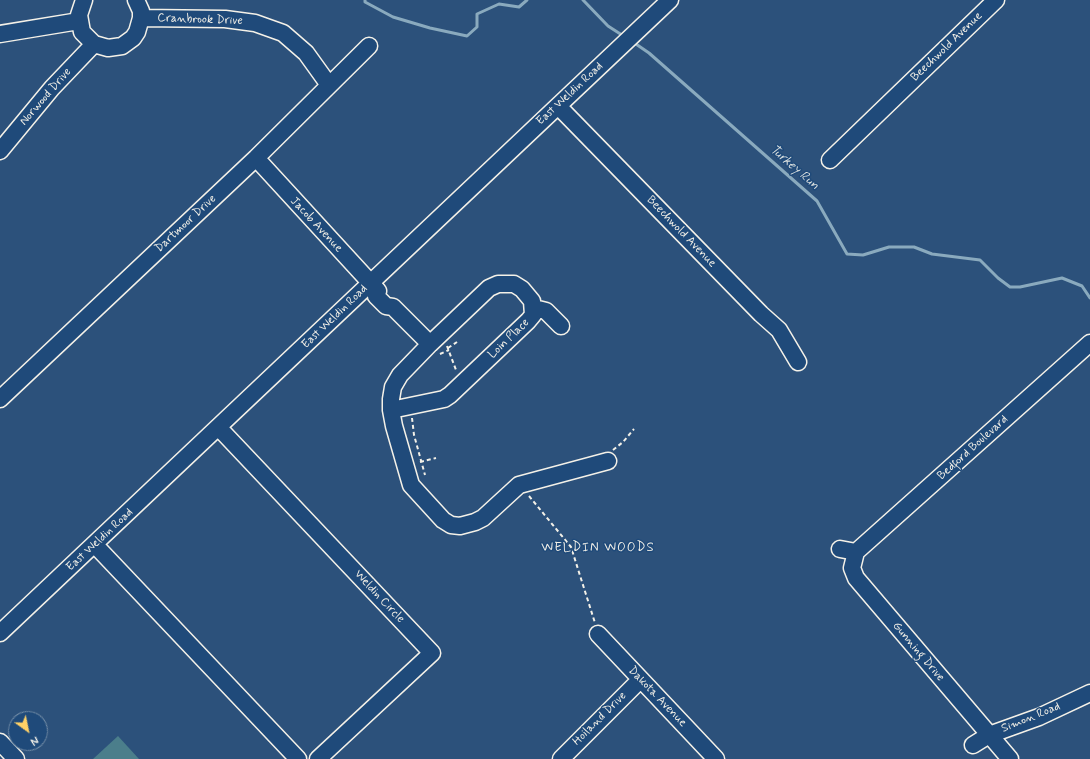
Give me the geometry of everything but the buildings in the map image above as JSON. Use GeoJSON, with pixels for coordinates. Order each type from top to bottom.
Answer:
{"type":"FeatureCollection","features":[{"type":"Feature","properties":{"kind":"street"},"geometry":{"type":"LineString","coordinates":[[84,0],[80,7],[79,20],[82,32],[94,44]]}},
{"type":"Feature","properties":{"kind":"street","name":"Cranbrook Drive"},"geometry":{"type":"LineString","coordinates":[[94,44],[108,48],[122,46],[128,43],[138,32],[141,18],[141,11],[136,0]]}},
{"type":"Feature","properties":{"kind":"street","name":"East Weldin Road"},"geometry":{"type":"LineString","coordinates":[[0,633],[374,287],[558,106],[670,0]]}},
{"type":"Feature","properties":{"kind":"street","name":"Beechwold Avenue"},"geometry":{"type":"LineString","coordinates":[[830,160],[996,0]]}},
{"type":"Feature","properties":{"kind":"street","name":"Cranbrook Drive"},"geometry":{"type":"LineString","coordinates":[[141,18],[224,19],[255,23],[283,33],[306,53],[329,85]]}},
{"type":"Feature","properties":{"kind":"street"},"geometry":{"type":"LineString","coordinates":[[0,34],[79,20]]}},
{"type":"Feature","properties":{"kind":"street","name":"Norwood Drive"},"geometry":{"type":"LineString","coordinates":[[0,151],[52,88],[94,44]]}},
{"type":"Feature","properties":{"kind":"street","name":"Dartmoor Drive"},"geometry":{"type":"LineString","coordinates":[[0,399],[256,158],[368,46]]}},
{"type":"Feature","properties":{"kind":"street","name":"Beechwold Avenue"},"geometry":{"type":"LineString","coordinates":[[558,106],[761,314],[779,330],[798,362]]}},
{"type":"Feature","properties":{"kind":"street","name":"Jacob Avenue"},"geometry":{"type":"LineString","coordinates":[[256,158],[374,287],[384,289],[393,300],[393,307],[435,349]]}},
{"type":"Feature","properties":{"kind":"street","name":"Loin Place"},"geometry":{"type":"LineString","coordinates":[[391,410],[444,398],[450,395],[528,321],[533,315],[534,308],[532,301],[522,289],[514,284],[498,284],[489,288],[435,349],[400,375],[393,387],[391,410],[394,426],[411,485],[443,520],[460,526],[483,518],[519,486],[608,461]]}},
{"type":"Feature","properties":{"kind":"street"},"geometry":{"type":"LineString","coordinates":[[534,308],[546,311],[561,326]]}},
{"type":"Feature","properties":{"kind":"street","name":"Bedford Boulevard"},"geometry":{"type":"LineString","coordinates":[[856,552],[1090,343]]}},
{"type":"Feature","properties":{"kind":"street","name":"Weldin Circle"},"geometry":{"type":"LineString","coordinates":[[220,428],[432,653],[318,759]]}},
{"type":"Feature","properties":{"kind":"street"},"geometry":{"type":"LineString","coordinates":[[95,545],[298,759]]}},
{"type":"Feature","properties":{"kind":"street"},"geometry":{"type":"LineString","coordinates":[[840,549],[856,552]]}},
{"type":"Feature","properties":{"kind":"street","name":"Gunning Drive"},"geometry":{"type":"LineString","coordinates":[[856,552],[852,568],[856,578],[1010,759]]}},
{"type":"Feature","properties":{"kind":"street","name":"Dakota Avenue"},"geometry":{"type":"LineString","coordinates":[[598,634],[716,759]]}},
{"type":"Feature","properties":{"kind":"street","name":"Hoiland Drive"},"geometry":{"type":"LineString","coordinates":[[561,759],[640,680]]}},
{"type":"Feature","properties":{"kind":"street","name":"Simon Road"},"geometry":{"type":"LineString","coordinates":[[973,745],[989,736],[1039,717],[1090,693]]}},
{"type":"Feature","properties":{"kind":"street"},"geometry":{"type":"LineString","coordinates":[[0,742],[16,759]]}},
{"type":"Feature","properties":{"kind":"path"},"geometry":{"type":"LineString","coordinates":[[435,349],[449,349],[456,342]]}},
{"type":"Feature","properties":{"kind":"path"},"geometry":{"type":"LineString","coordinates":[[447,344],[456,370]]}},
{"type":"Feature","properties":{"kind":"path"},"geometry":{"type":"LineString","coordinates":[[414,464],[436,458]]}},
{"type":"Feature","properties":{"kind":"path"},"geometry":{"type":"LineString","coordinates":[[519,486],[571,547],[598,634]]}},
{"type":"Feature","properties":{"kind":"green space"},"geometry":{"type":"Polygon","coordinates":[[[118,736],[139,759],[93,759],[118,736]]]}},
{"type":"Feature","properties":{"kind":"waterway","name":"Turkey Run"},"geometry":{"type":"LineString","coordinates":[[365,0],[365,2],[393,17],[430,28],[467,36],[477,27],[477,14],[499,4],[519,7],[527,0]]}},
{"type":"Feature","properties":{"kind":"waterway","name":"Turkey Run"},"geometry":{"type":"LineString","coordinates":[[583,0],[608,26],[625,37]]}},
{"type":"Feature","properties":{"kind":"waterway","name":"Turkey Run"},"geometry":{"type":"LineString","coordinates":[[633,42],[649,53],[817,201],[847,254],[863,255],[889,247],[914,247],[932,254],[980,260],[998,278],[1010,287],[1020,287],[1062,278],[1082,286],[1090,298]]}},
{"type":"Feature","properties":{"kind":"district","name":"WELDIN WOODS"},"geometry":{"type":"Point","coordinates":[598,548]}}]}
